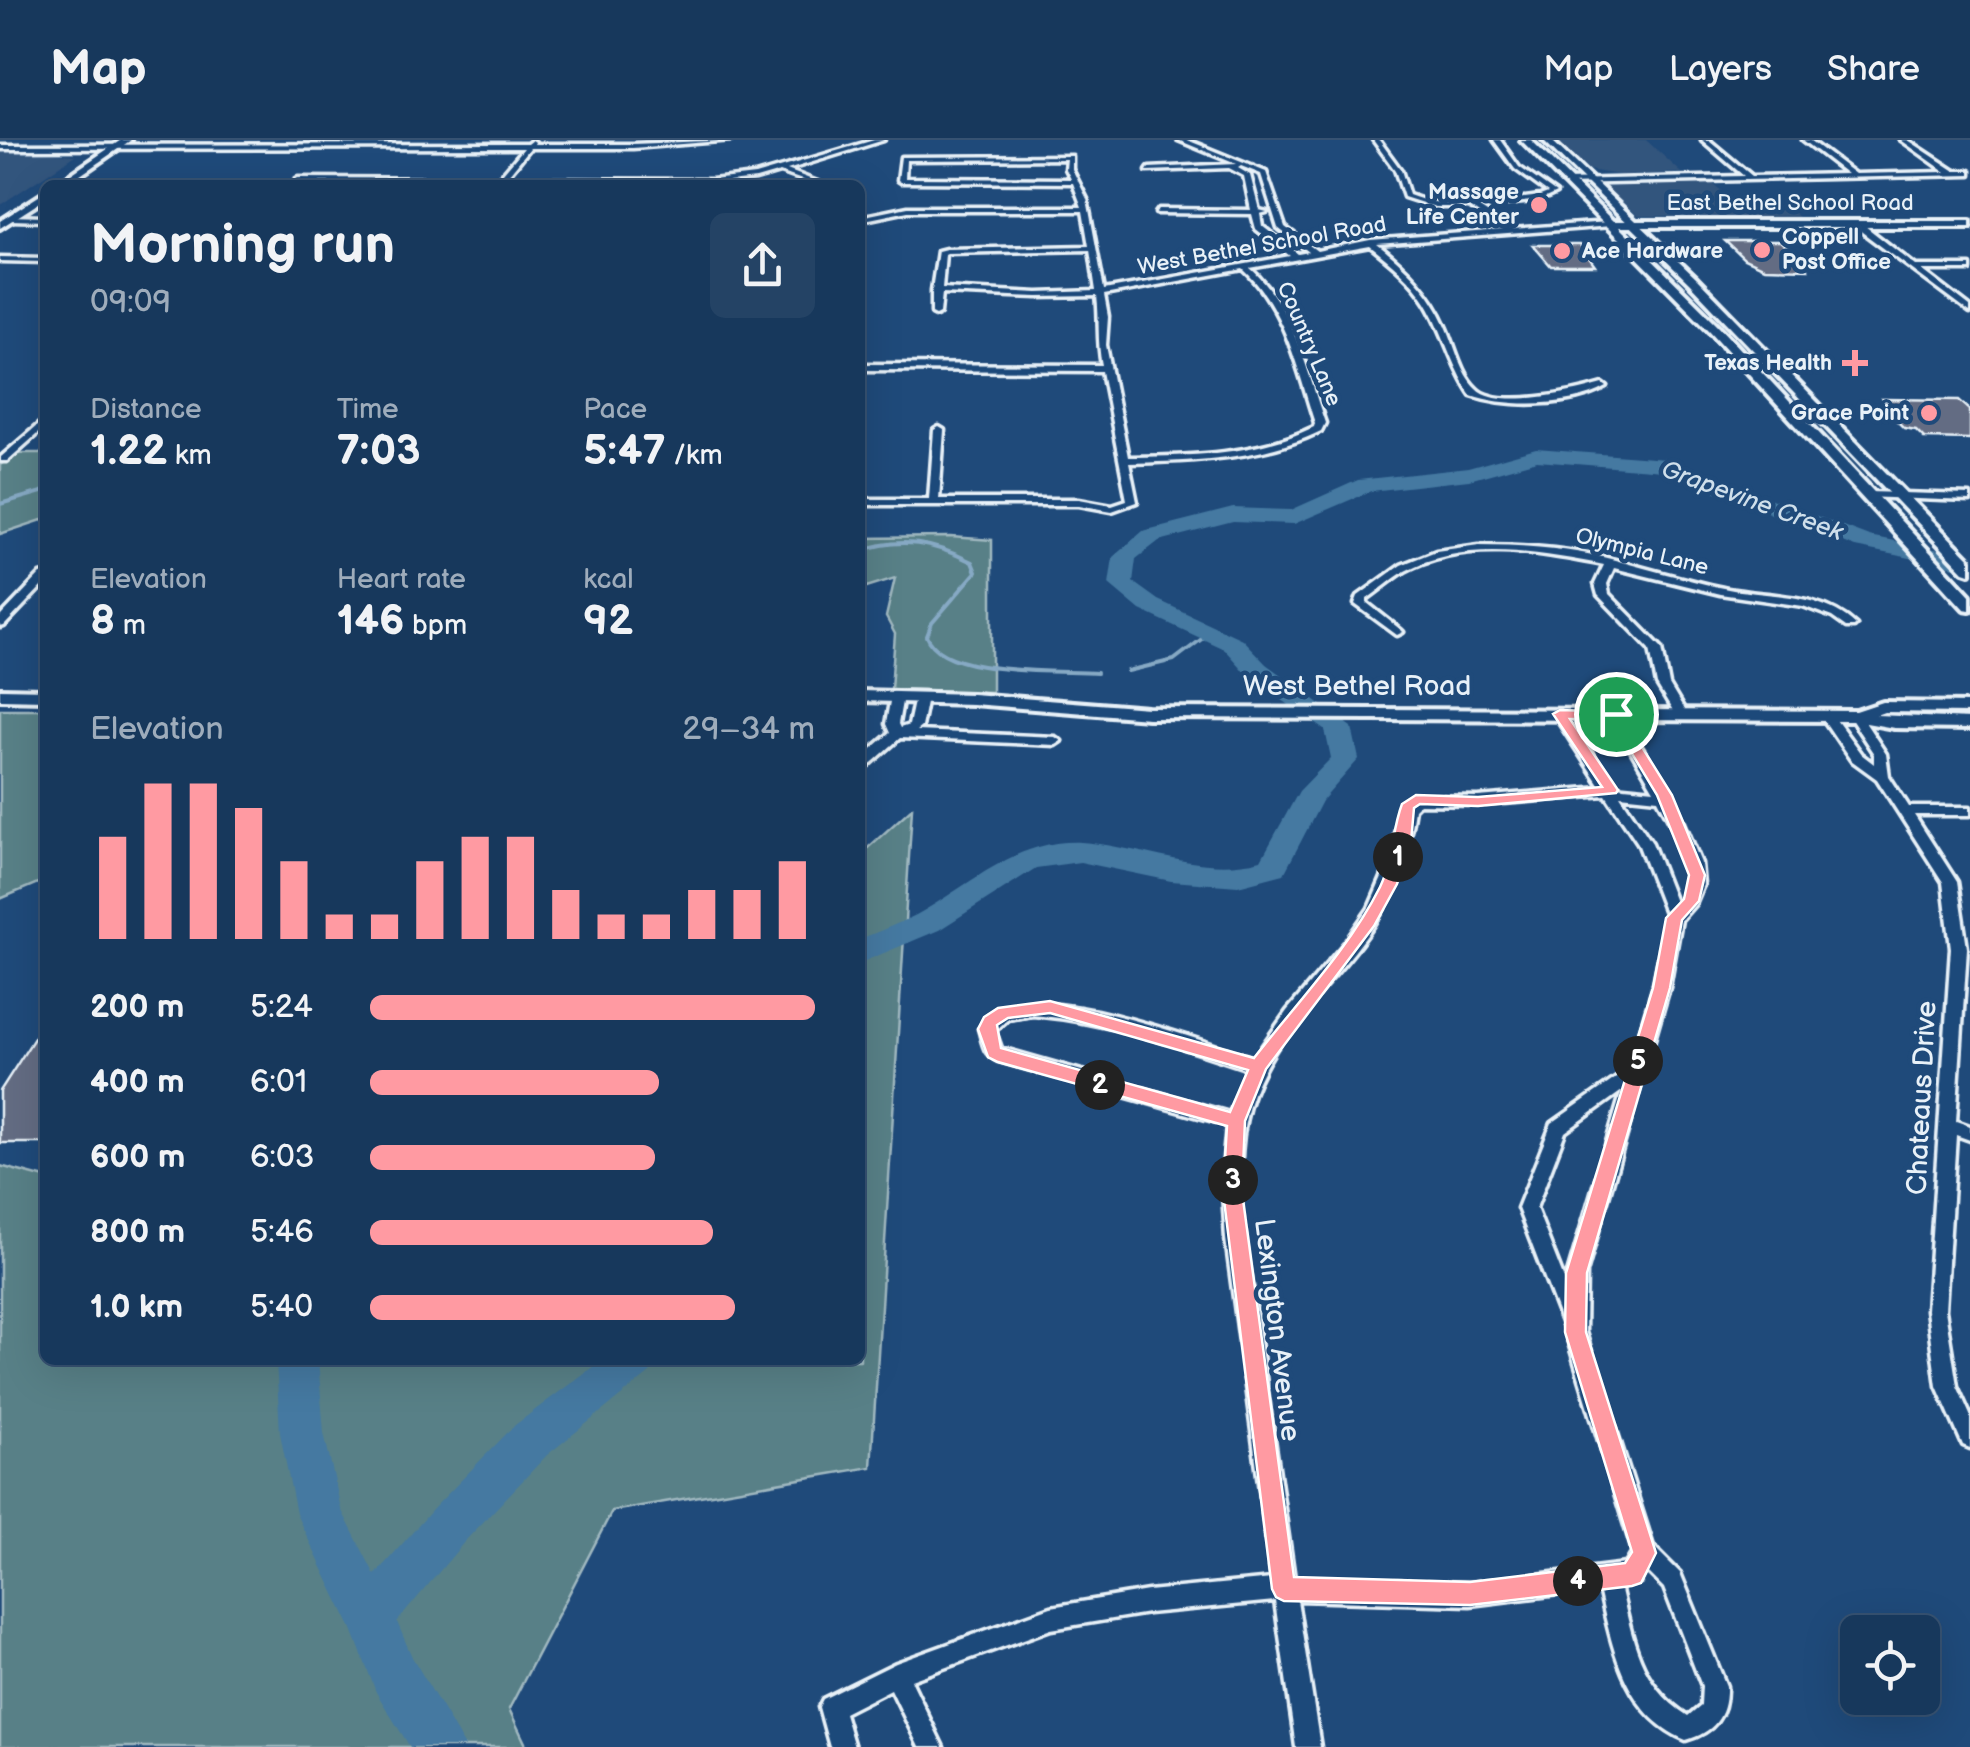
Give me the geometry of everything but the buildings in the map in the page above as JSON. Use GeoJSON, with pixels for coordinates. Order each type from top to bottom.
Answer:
{"type":"FeatureCollection","features":[{"type":"Feature","properties":{"kind":"main road"},"geometry":{"type":"LineString","coordinates":[[68,180],[128,140]]}},
{"type":"Feature","properties":{"kind":"main road"},"geometry":{"type":"LineString","coordinates":[[1526,140],[1714,328],[1970,605]]}},
{"type":"Feature","properties":{"kind":"main road"},"geometry":{"type":"LineString","coordinates":[[1546,140],[1635,222],[1970,568]]}},
{"type":"Feature","properties":{"kind":"main road"},"geometry":{"type":"LineString","coordinates":[[0,226],[40,198]]}},
{"type":"Feature","properties":{"kind":"main road","name":"East Bethel School Road"},"geometry":{"type":"LineString","coordinates":[[1610,224],[1970,224]]}},
{"type":"Feature","properties":{"kind":"main road"},"geometry":{"type":"LineString","coordinates":[[1714,328],[1738,328]]}},
{"type":"Feature","properties":{"kind":"main road"},"geometry":{"type":"LineString","coordinates":[[1764,382],[1790,382]]}},
{"type":"Feature","properties":{"kind":"main road"},"geometry":{"type":"LineString","coordinates":[[0,694],[40,695]]}},
{"type":"Feature","properties":{"kind":"main road","name":"West Bethel Road"},"geometry":{"type":"LineString","coordinates":[[865,696],[1148,713],[1855,716],[1894,723],[1970,724]]}},
{"type":"Feature","properties":{"kind":"main road","name":"West Bethel Road"},"geometry":{"type":"LineString","coordinates":[[1855,716],[1883,707],[1970,708]]}},
{"type":"Feature","properties":{"kind":"street"},"geometry":{"type":"LineString","coordinates":[[250,148],[259,140]]}},
{"type":"Feature","properties":{"kind":"street"},"geometry":{"type":"LineString","coordinates":[[0,147],[531,143],[665,146],[730,140]]}},
{"type":"Feature","properties":{"kind":"street"},"geometry":{"type":"LineString","coordinates":[[724,180],[781,170],[881,140]]}},
{"type":"Feature","properties":{"kind":"street"},"geometry":{"type":"LineString","coordinates":[[1181,140],[1266,175],[1282,228],[1314,252]]}},
{"type":"Feature","properties":{"kind":"street"},"geometry":{"type":"LineString","coordinates":[[1376,140],[1382,152],[1398,165],[1406,196],[1429,203],[1469,204],[1541,198],[1553,193],[1518,168],[1497,140]]}},
{"type":"Feature","properties":{"kind":"street"},"geometry":{"type":"LineString","coordinates":[[1705,140],[1750,178]]}},
{"type":"Feature","properties":{"kind":"street"},"geometry":{"type":"LineString","coordinates":[[1806,140],[1854,176]]}},
{"type":"Feature","properties":{"kind":"street"},"geometry":{"type":"LineString","coordinates":[[1904,140],[1954,174]]}},
{"type":"Feature","properties":{"kind":"street"},"geometry":{"type":"LineString","coordinates":[[501,180],[531,143]]}},
{"type":"Feature","properties":{"kind":"street"},"geometry":{"type":"LineString","coordinates":[[1210,154],[1208,158],[1247,175],[1264,234],[1296,256]]}},
{"type":"Feature","properties":{"kind":"street"},"geometry":{"type":"LineString","coordinates":[[865,502],[1079,502],[1112,508],[1132,502],[1102,344],[1101,292],[1086,209],[1072,181],[1070,157],[907,156],[903,158],[901,180],[1072,181]]}},
{"type":"Feature","properties":{"kind":"street"},"geometry":{"type":"LineString","coordinates":[[1149,170],[1232,168],[1247,164]]}},
{"type":"Feature","properties":{"kind":"street"},"geometry":{"type":"LineString","coordinates":[[781,170],[808,180]]}},
{"type":"Feature","properties":{"kind":"street"},"geometry":{"type":"LineString","coordinates":[[1566,182],[1970,173]]}},
{"type":"Feature","properties":{"kind":"street"},"geometry":{"type":"LineString","coordinates":[[1469,204],[1510,232]]}},
{"type":"Feature","properties":{"kind":"street"},"geometry":{"type":"LineString","coordinates":[[1454,205],[1489,233]]}},
{"type":"Feature","properties":{"kind":"street"},"geometry":{"type":"LineString","coordinates":[[865,218],[908,210],[1086,209]]}},
{"type":"Feature","properties":{"kind":"street"},"geometry":{"type":"LineString","coordinates":[[1159,210],[1276,213]]}},
{"type":"Feature","properties":{"kind":"street"},"geometry":{"type":"LineString","coordinates":[[10,218],[40,218]]}},
{"type":"Feature","properties":{"kind":"street","name":"West Bethel School Road"},"geometry":{"type":"LineString","coordinates":[[936,290],[1086,300],[1101,292],[1370,242],[1610,224]]}},
{"type":"Feature","properties":{"kind":"street"},"geometry":{"type":"LineString","coordinates":[[1857,224],[1970,311]]}},
{"type":"Feature","properties":{"kind":"street"},"geometry":{"type":"LineString","coordinates":[[1370,242],[1412,278],[1429,302],[1455,366],[1474,394],[1498,400],[1552,398],[1604,387]]}},
{"type":"Feature","properties":{"kind":"street"},"geometry":{"type":"LineString","coordinates":[[936,313],[941,254],[946,250],[1093,248]]}},
{"type":"Feature","properties":{"kind":"street"},"geometry":{"type":"LineString","coordinates":[[0,260],[40,260]]}},
{"type":"Feature","properties":{"kind":"street","name":"Country Lane"},"geometry":{"type":"LineString","coordinates":[[1126,460],[1228,453],[1318,429],[1320,424],[1306,384],[1267,287],[1244,266]]}},
{"type":"Feature","properties":{"kind":"street"},"geometry":{"type":"LineString","coordinates":[[1914,268],[1970,268]]}},
{"type":"Feature","properties":{"kind":"street"},"geometry":{"type":"LineString","coordinates":[[865,367],[1108,368]]}},
{"type":"Feature","properties":{"kind":"street"},"geometry":{"type":"LineString","coordinates":[[4,459],[40,427]]}},
{"type":"Feature","properties":{"kind":"street"},"geometry":{"type":"LineString","coordinates":[[934,502],[939,430]]}},
{"type":"Feature","properties":{"kind":"street"},"geometry":{"type":"LineString","coordinates":[[1868,495],[1970,498]]}},
{"type":"Feature","properties":{"kind":"street","name":"Olympia Lane"},"geometry":{"type":"LineString","coordinates":[[1397,632],[1360,604],[1362,598],[1405,567],[1434,556],[1474,550],[1535,550],[1610,562],[1723,592],[1831,608],[1850,625]]}},
{"type":"Feature","properties":{"kind":"street"},"geometry":{"type":"LineString","coordinates":[[1610,562],[1601,584],[1604,595],[1656,648],[1663,684],[1681,715]]}},
{"type":"Feature","properties":{"kind":"street"},"geometry":{"type":"LineString","coordinates":[[0,624],[40,581]]}},
{"type":"Feature","properties":{"kind":"street"},"geometry":{"type":"LineString","coordinates":[[897,696],[892,724],[897,734]]}},
{"type":"Feature","properties":{"kind":"street"},"geometry":{"type":"LineString","coordinates":[[865,762],[897,734],[915,727],[921,697]]}},
{"type":"Feature","properties":{"kind":"street"},"geometry":{"type":"LineString","coordinates":[[1560,714],[1644,842],[1674,918],[1661,988],[1576,1273],[1576,1332]]}},
{"type":"Feature","properties":{"kind":"street"},"geometry":{"type":"LineString","coordinates":[[1616,714],[1664,795],[1697,875],[1692,901],[1674,918]]}},
{"type":"Feature","properties":{"kind":"street","name":"Chateaus Drive"},"geometry":{"type":"LineString","coordinates":[[1828,716],[1856,757],[1882,776],[1950,882],[1964,949],[1936,1310],[1947,1386],[1970,1438]]}},
{"type":"Feature","properties":{"kind":"street","name":"Chateaus Drive"},"geometry":{"type":"LineString","coordinates":[[1855,716],[1880,754],[1882,776]]}},
{"type":"Feature","properties":{"kind":"street"},"geometry":{"type":"LineString","coordinates":[[897,734],[1055,742]]}},
{"type":"Feature","properties":{"kind":"street","name":"Lexington Avenue"},"geometry":{"type":"LineString","coordinates":[[1308,1747],[1242,1278],[1233,1192],[1236,1121],[1258,1066],[1368,922],[1389,884],[1403,842],[1407,807],[1416,800],[1478,801],[1611,790],[1664,795]]}},
{"type":"Feature","properties":{"kind":"street"},"geometry":{"type":"LineString","coordinates":[[1902,811],[1970,811]]}},
{"type":"Feature","properties":{"kind":"street"},"geometry":{"type":"LineString","coordinates":[[1236,1121],[1004,1057],[994,1052],[987,1029],[990,1021],[1004,1012],[1050,1007],[1258,1066]]}},
{"type":"Feature","properties":{"kind":"street"},"geometry":{"type":"LineString","coordinates":[[1607,1577],[1644,1698],[1654,1709],[1686,1728],[1700,1726],[1709,1718],[1716,1698],[1714,1686],[1672,1581],[1644,1553],[1576,1332],[1527,1208],[1558,1128],[1634,1073]]}},
{"type":"Feature","properties":{"kind":"street"},"geometry":{"type":"LineString","coordinates":[[1948,1126],[1970,1133]]}},
{"type":"Feature","properties":{"kind":"street"},"geometry":{"type":"LineString","coordinates":[[842,1747],[831,1706],[896,1674],[1051,1618],[1214,1593],[1284,1589],[1470,1594],[1632,1574],[1644,1553]]}},
{"type":"Feature","properties":{"kind":"street"},"geometry":{"type":"LineString","coordinates":[[896,1674],[931,1747]]}},
{"type":"Feature","properties":{"kind":"shaded area"},"geometry":{"type":"Polygon","coordinates":[[[1556,140],[1646,140],[1682,173],[1619,175],[1589,170],[1556,140]]]}},
{"type":"Feature","properties":{"kind":"shaded area"},"geometry":{"type":"Polygon","coordinates":[[[0,152],[52,153],[76,155],[0,205],[0,152]]]}},
{"type":"Feature","properties":{"kind":"shaded area"},"geometry":{"type":"Polygon","coordinates":[[[1712,183],[1731,199],[1778,199],[1799,217],[1638,216],[1605,187],[1712,183]]]}},
{"type":"Feature","properties":{"kind":"green space"},"geometry":{"type":"Polygon","coordinates":[[[17,453],[40,453],[40,521],[0,534],[0,465],[17,453]]]}},
{"type":"Feature","properties":{"kind":"green space"},"geometry":{"type":"Polygon","coordinates":[[[865,538],[992,540],[992,692],[891,689],[895,634],[886,617],[895,578],[865,587],[865,538]]]}},
{"type":"Feature","properties":{"kind":"green space"},"geometry":{"type":"Polygon","coordinates":[[[0,709],[40,709],[40,882],[0,899],[0,709]]]}},
{"type":"Feature","properties":{"kind":"green space"},"geometry":{"type":"Polygon","coordinates":[[[912,808],[871,1467],[612,1511],[509,1709],[527,1747],[0,1747],[0,1166],[40,1177],[40,1365],[865,1365],[865,850],[912,808]]]}},
{"type":"Feature","properties":{"kind":"waterway","name":"Grapevine Creek"},"geometry":{"type":"LineString","coordinates":[[865,950],[928,922],[1028,859],[1080,852],[1171,871],[1238,876],[1273,867],[1309,797],[1345,759],[1338,727],[1257,670],[1233,644],[1149,605],[1121,584],[1125,557],[1151,536],[1233,515],[1294,517],[1366,485],[1469,474],[1536,455],[1666,465],[1863,542],[1970,563]]}},
{"type":"Feature","properties":{"kind":"waterway"},"geometry":{"type":"LineString","coordinates":[[0,504],[40,492]]}},
{"type":"Feature","properties":{"kind":"waterway"},"geometry":{"type":"LineString","coordinates":[[865,549],[917,544],[972,562],[976,572],[932,623],[927,636],[937,649],[954,659],[1003,669],[1097,673]]}},
{"type":"Feature","properties":{"kind":"waterway"},"geometry":{"type":"LineString","coordinates":[[1128,671],[1174,660],[1211,632]]}},
{"type":"Feature","properties":{"kind":"waterway","name":"Grapevine Creek"},"geometry":{"type":"LineString","coordinates":[[297,1365],[302,1433],[319,1514],[371,1616]]}},
{"type":"Feature","properties":{"kind":"waterway"},"geometry":{"type":"LineString","coordinates":[[371,1616],[449,1525],[531,1440],[628,1365]]}},
{"type":"Feature","properties":{"kind":"waterway","name":"Grapevine Creek"},"geometry":{"type":"LineString","coordinates":[[371,1616],[394,1674],[439,1747]]}},
{"type":"Feature","properties":{"kind":"place","name":"Massage Life Center"},"geometry":{"type":"Point","coordinates":[1539,205]}},
{"type":"Feature","properties":{"kind":"place","name":"Coppell Post Office"},"geometry":{"type":"Point","coordinates":[1762,250]}},
{"type":"Feature","properties":{"kind":"place","name":"Ace Hardware"},"geometry":{"type":"Point","coordinates":[1562,251]}},
{"type":"Feature","properties":{"kind":"place","name":"Texas Health"},"geometry":{"type":"Point","coordinates":[1855,363]}},
{"type":"Feature","properties":{"kind":"place","name":"Grace Point"},"geometry":{"type":"Point","coordinates":[1929,413]}},
{"type":"Feature","properties":{"kind":"route"},"geometry":{"type":"LineString","coordinates":[[1616,714],[1560,714],[1611,790],[1478,801],[1416,800],[1407,807],[1403,842],[1389,884],[1368,922],[1266,1053],[1236,1121],[1004,1057],[994,1052],[987,1036],[990,1021],[1004,1012],[1050,1007],[1258,1066],[1236,1121],[1233,1192],[1243,1294],[1284,1589],[1470,1594],[1632,1574],[1644,1553],[1576,1332],[1576,1273],[1661,988],[1674,918],[1692,901],[1697,875],[1664,795],[1616,714]]}}]}
